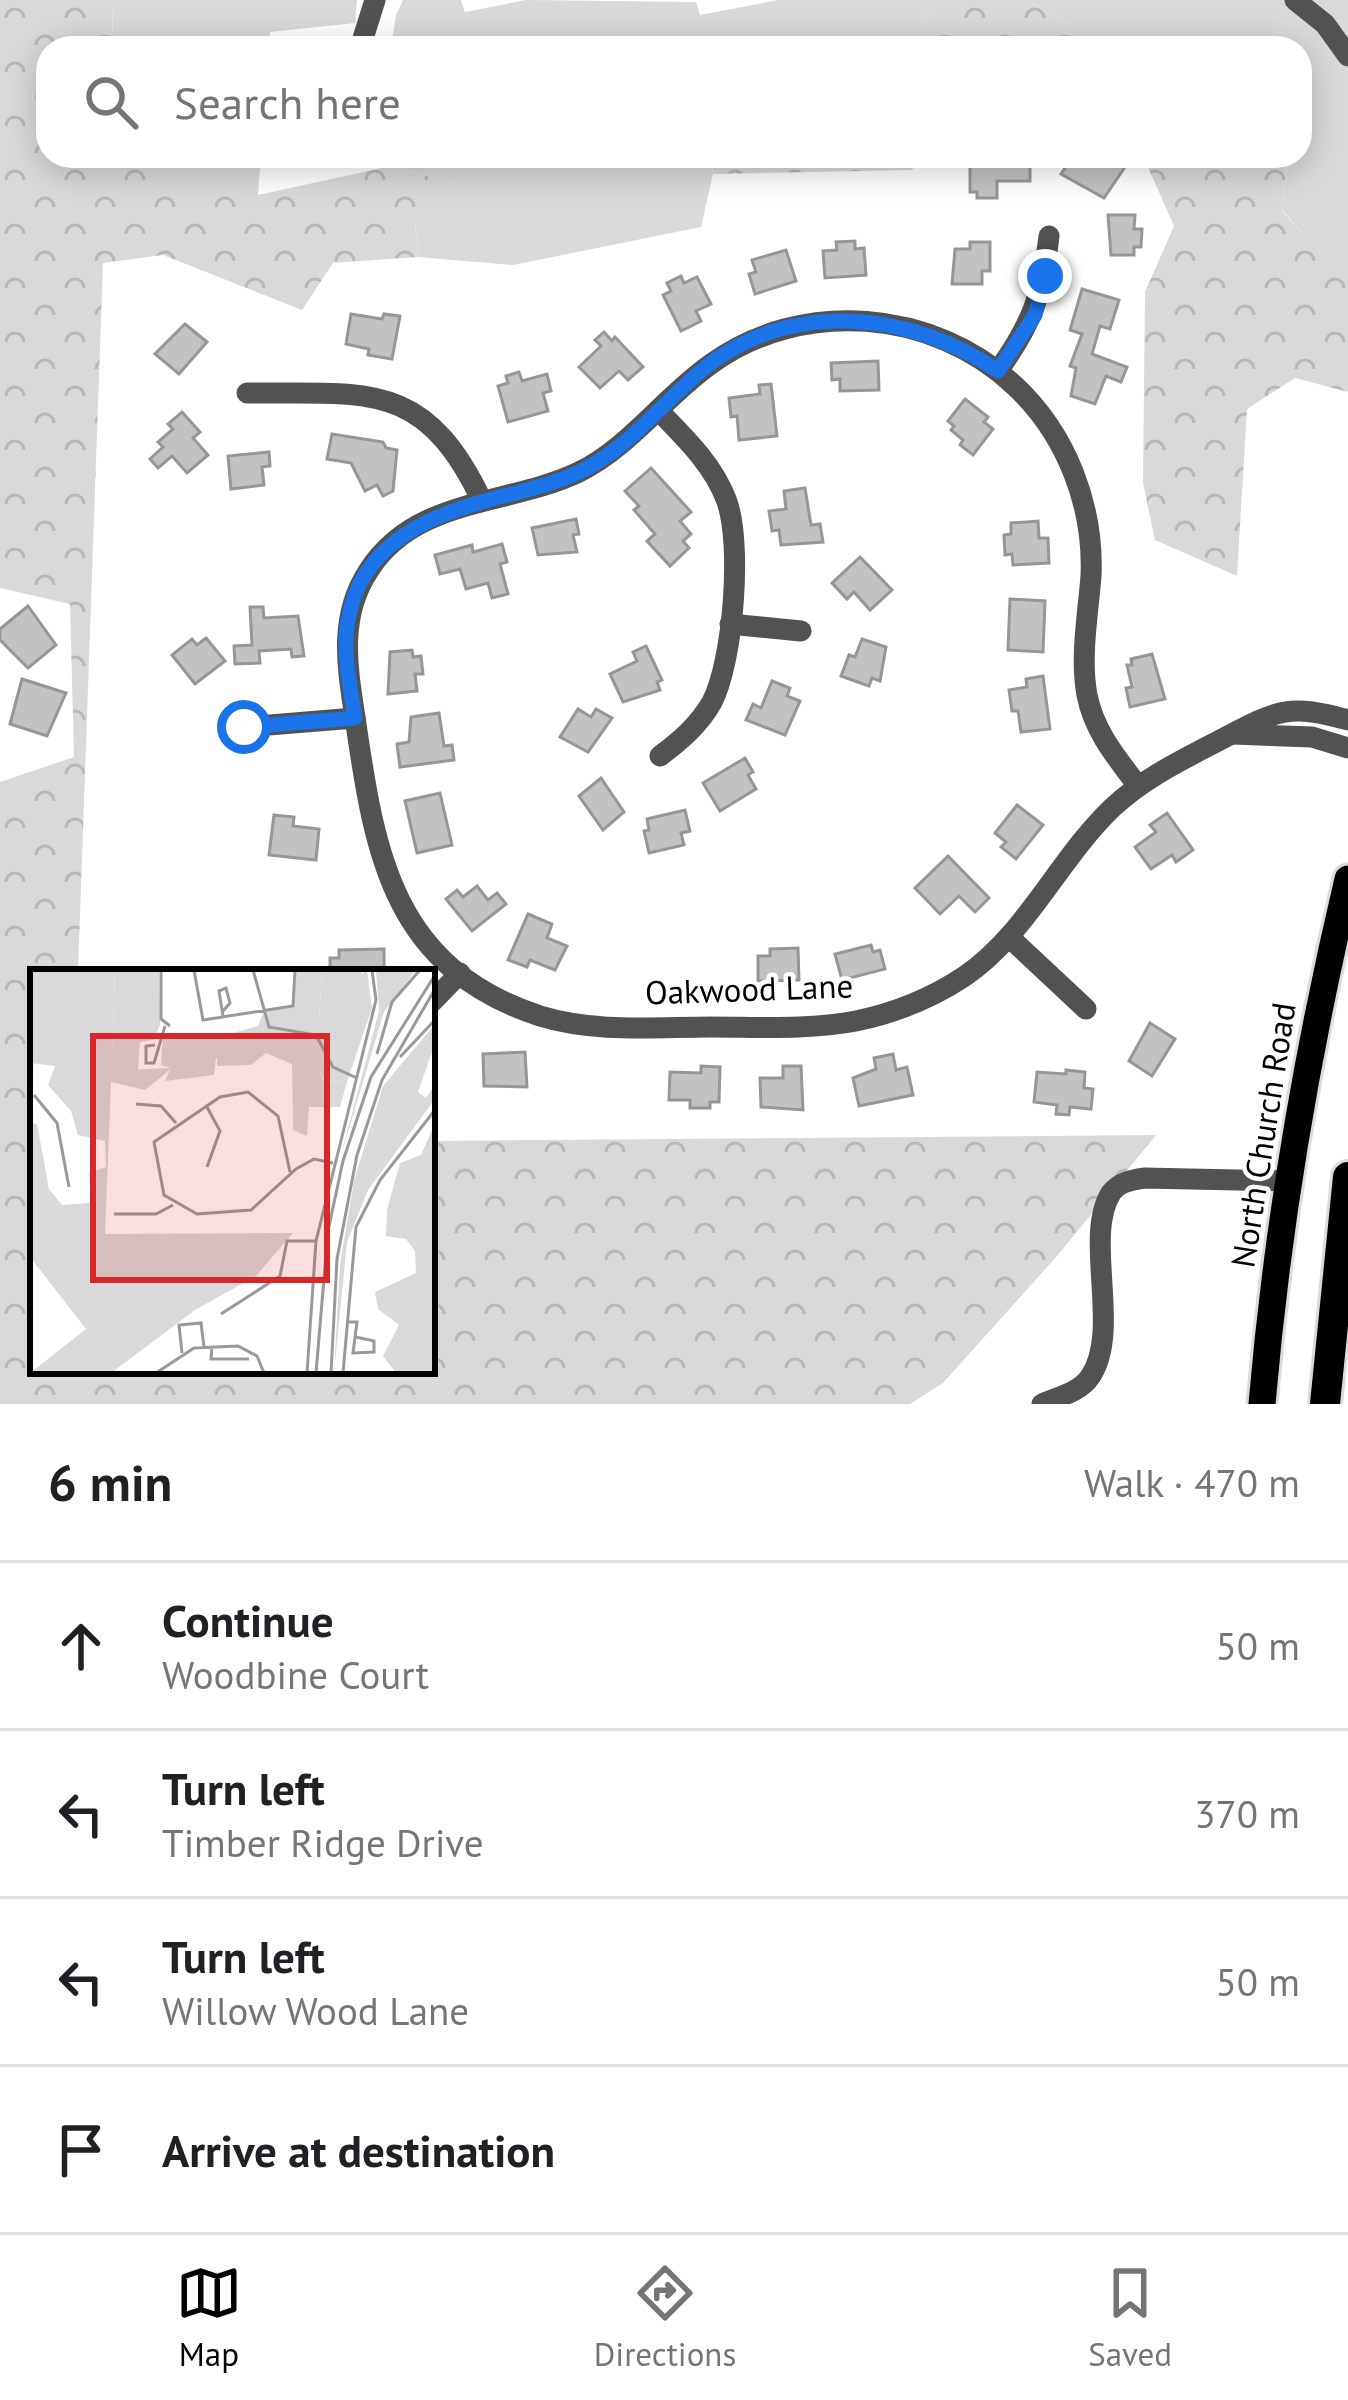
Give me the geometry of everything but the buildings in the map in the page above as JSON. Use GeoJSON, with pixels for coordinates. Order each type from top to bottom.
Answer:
{"type":"FeatureCollection","features":[{"type":"Feature","properties":{"kind":"highway"},"geometry":{"type":"LineString","coordinates":[[1325,1404],[1348,1177]]}},
{"type":"Feature","properties":{"kind":"main road","name":"North Church Road"},"geometry":{"type":"LineString","coordinates":[[1262,1404],[1289,1181],[1348,879]]}},
{"type":"Feature","properties":{"kind":"street"},"geometry":{"type":"LineString","coordinates":[[364,36],[375,0]]}},
{"type":"Feature","properties":{"kind":"street"},"geometry":{"type":"LineString","coordinates":[[1295,0],[1325,24],[1348,56]]}},
{"type":"Feature","properties":{"kind":"street"},"geometry":{"type":"LineString","coordinates":[[998,371],[1035,315],[1049,236]]}},
{"type":"Feature","properties":{"kind":"street","name":"Oakwood Lane"},"geometry":{"type":"LineString","coordinates":[[1138,786],[1106,743],[1088,700],[1090,542],[1076,481],[1055,434],[998,371],[948,341],[871,321],[783,329],[732,350],[590,467],[418,523],[383,551],[368,571],[346,634],[372,827],[392,889],[423,936],[460,973],[512,1004],[566,1022],[600,1027],[823,1026],[914,1004],[966,974],[1009,938],[1088,836],[1138,786],[1170,765],[1276,711],[1348,720]]}},
{"type":"Feature","properties":{"kind":"street"},"geometry":{"type":"LineString","coordinates":[[247,393],[352,395],[395,404],[418,415],[450,443],[482,501]]}},
{"type":"Feature","properties":{"kind":"street"},"geometry":{"type":"LineString","coordinates":[[658,410],[706,462],[728,503],[736,547],[727,656],[711,702],[681,741],[660,756]]}},
{"type":"Feature","properties":{"kind":"street"},"geometry":{"type":"LineString","coordinates":[[730,624],[801,631]]}},
{"type":"Feature","properties":{"kind":"street"},"geometry":{"type":"LineString","coordinates":[[244,727],[355,718]]}},
{"type":"Feature","properties":{"kind":"street","name":"Oakwood Lane"},"geometry":{"type":"LineString","coordinates":[[1232,734],[1312,737],[1348,748]]}},
{"type":"Feature","properties":{"kind":"street"},"geometry":{"type":"LineString","coordinates":[[1009,938],[1085,1010]]}},
{"type":"Feature","properties":{"kind":"street"},"geometry":{"type":"LineString","coordinates":[[435,999],[460,973]]}},
{"type":"Feature","properties":{"kind":"street"},"geometry":{"type":"LineString","coordinates":[[1042,1404],[1082,1386],[1102,1350],[1103,1217],[1111,1194],[1122,1183],[1144,1178],[1289,1181]]}},
{"type":"Feature","properties":{"kind":"green space"},"geometry":{"type":"Polygon","coordinates":[[[0,0],[113,0],[112,36],[36,36],[36,168],[155,168],[173,195],[258,195],[382,168],[456,184],[443,211],[415,222],[418,257],[333,263],[302,310],[163,255],[103,263],[78,969],[30,969],[30,1374],[435,1374],[435,1141],[1156,1135],[1057,1256],[943,1383],[910,1404],[0,1404],[0,782],[74,757],[70,604],[0,588],[0,0]]]}},
{"type":"Feature","properties":{"kind":"green space"},"geometry":{"type":"Polygon","coordinates":[[[113,0],[357,0],[355,23],[270,32],[270,36],[112,36],[113,0]]]}},
{"type":"Feature","properties":{"kind":"green space"},"geometry":{"type":"Polygon","coordinates":[[[403,0],[461,0],[465,12],[526,0],[696,2],[700,15],[778,0],[936,0],[916,36],[393,36],[403,0]]]}},
{"type":"Feature","properties":{"kind":"green space"},"geometry":{"type":"Polygon","coordinates":[[[936,0],[1027,0],[1086,36],[916,36],[936,0]]]}},
{"type":"Feature","properties":{"kind":"green space"},"geometry":{"type":"Polygon","coordinates":[[[1027,0],[1348,0],[1348,261],[1330,263],[1282,210],[1287,168],[1312,168],[1312,36],[1086,36],[1027,0]]]}},
{"type":"Feature","properties":{"kind":"green space"},"geometry":{"type":"Polygon","coordinates":[[[155,168],[260,168],[258,195],[173,195],[155,168]]]}},
{"type":"Feature","properties":{"kind":"green space"},"geometry":{"type":"Polygon","coordinates":[[[398,168],[712,168],[713,174],[701,227],[513,265],[418,257],[415,222],[456,184],[398,168]]]}},
{"type":"Feature","properties":{"kind":"green space"},"geometry":{"type":"Polygon","coordinates":[[[712,168],[914,168],[911,170],[713,174],[712,168]]]}},
{"type":"Feature","properties":{"kind":"green space"},"geometry":{"type":"Polygon","coordinates":[[[1148,168],[1287,168],[1282,211],[1330,262],[1348,261],[1348,392],[1295,378],[1247,409],[1237,576],[1155,540],[1143,483],[1145,292],[1174,226],[1148,168]]]}},
{"type":"Feature","properties":{"kind":"route"},"geometry":{"type":"LineString","coordinates":[[244,727],[355,718],[346,656],[351,610],[368,571],[383,551],[418,523],[590,467],[711,364],[783,329],[841,320],[896,325],[948,341],[998,371],[1035,315],[1045,276]]}}]}
